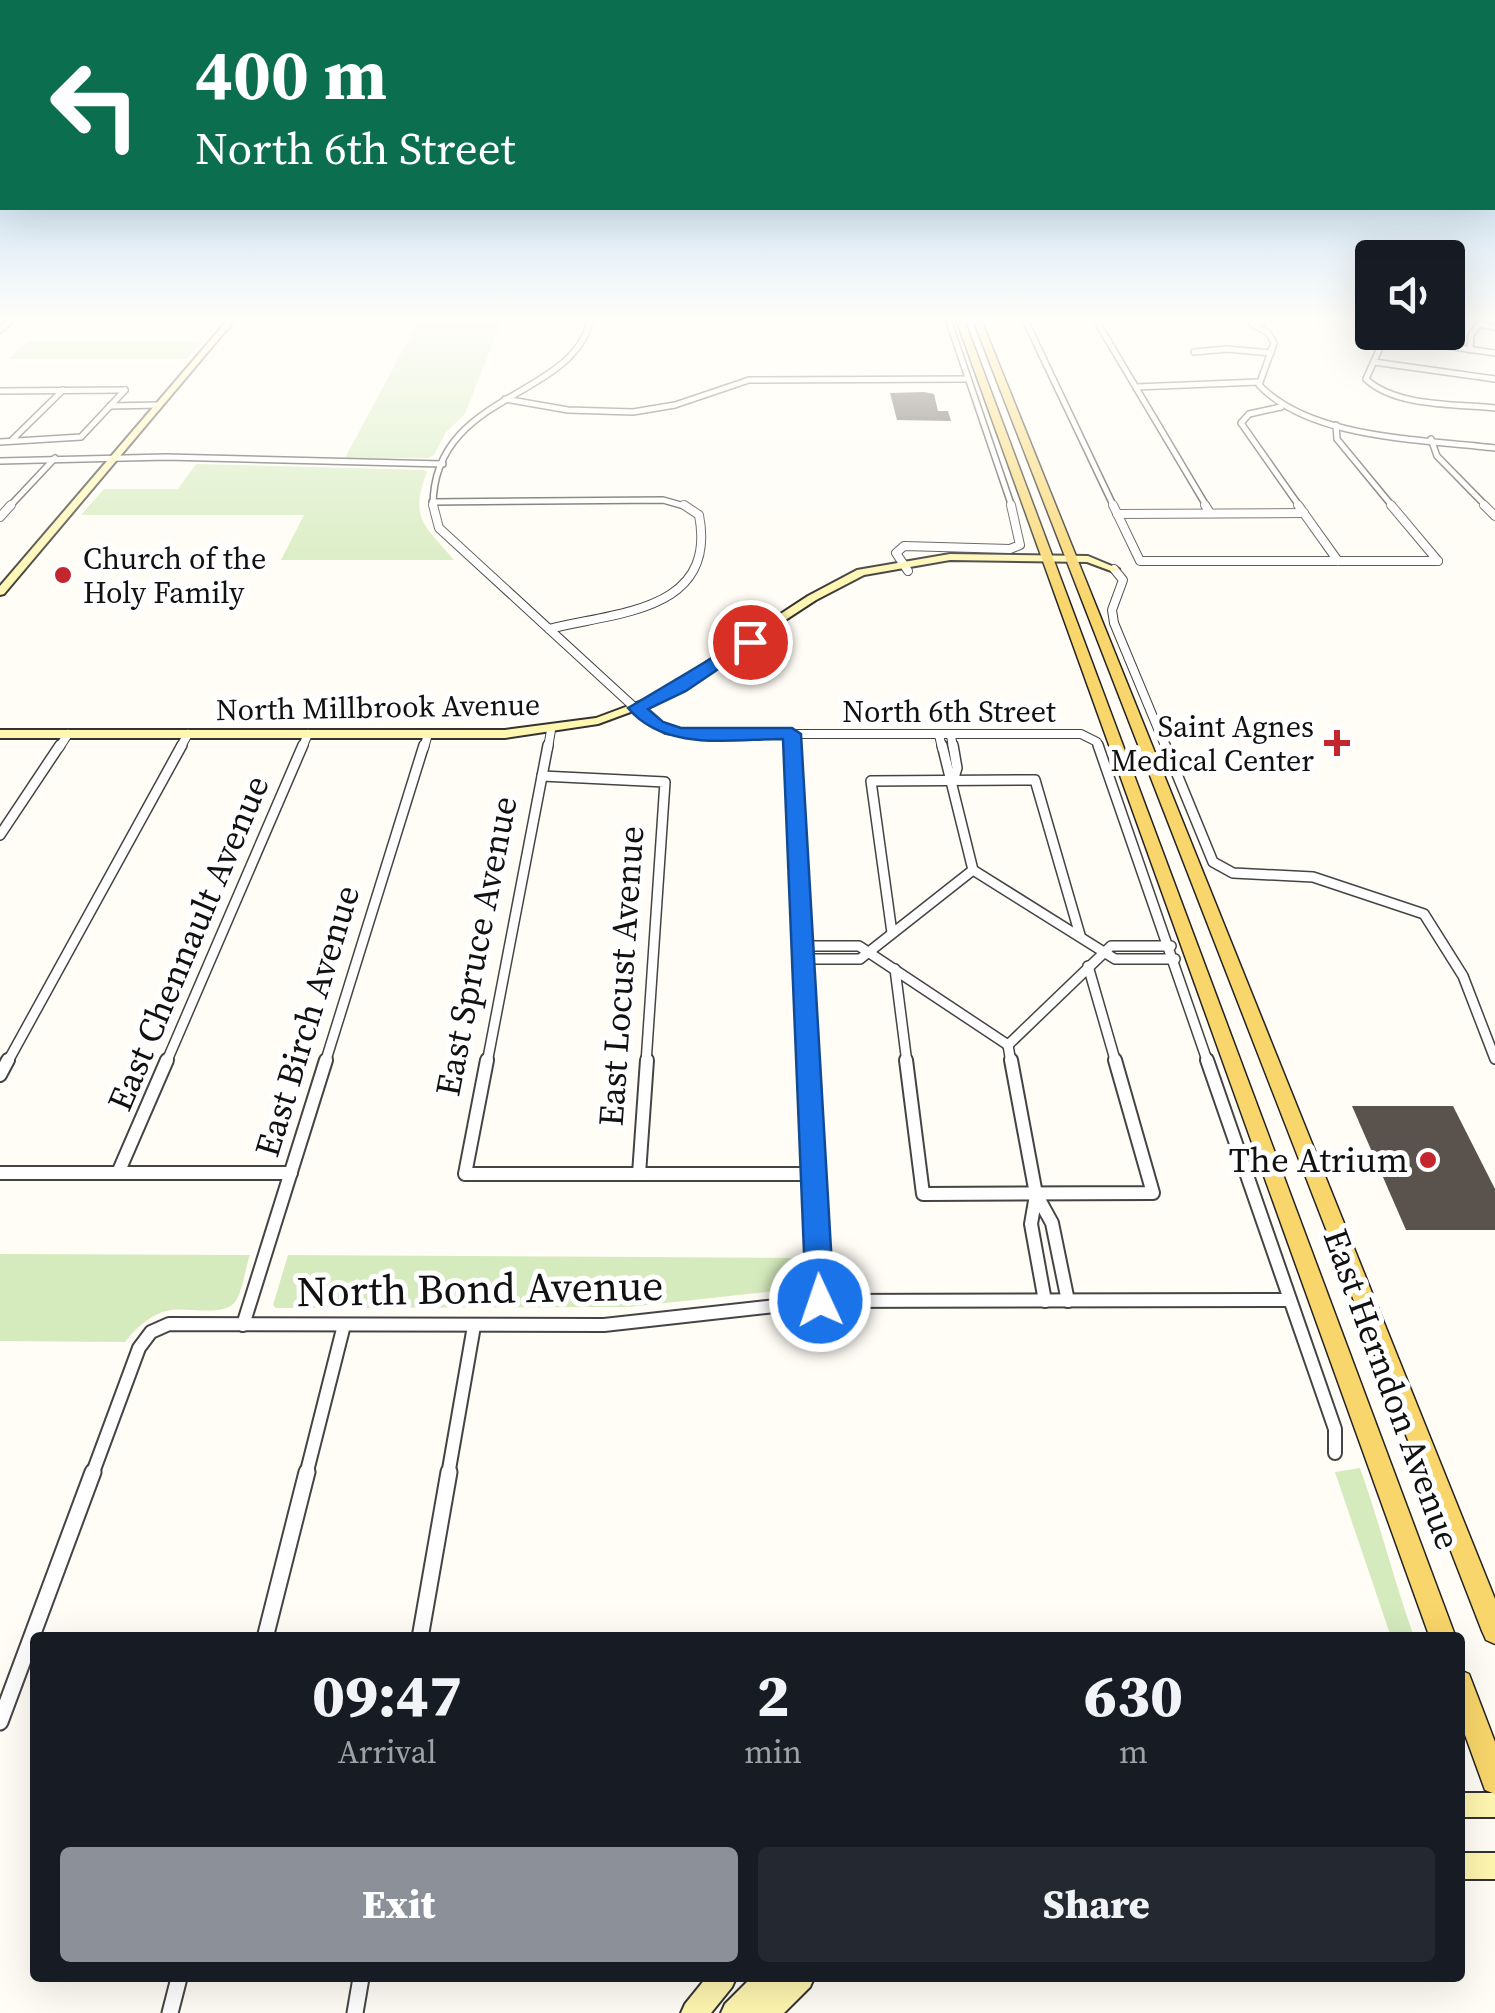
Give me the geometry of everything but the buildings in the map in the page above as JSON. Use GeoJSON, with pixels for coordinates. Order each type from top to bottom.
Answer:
{"type":"FeatureCollection","features":[{"type":"Feature","properties":{"kind":"main road","name":"East Herndon Avenue"},"geometry":{"type":"LineString","coordinates":[[995,416],[1441,1632]]}},
{"type":"Feature","properties":{"kind":"main road","name":"East Herndon Avenue"},"geometry":{"type":"LineString","coordinates":[[1014,416],[1495,1631]]}},
{"type":"Feature","properties":{"kind":"main road"},"geometry":{"type":"LineString","coordinates":[[1465,1698],[1495,1780]]}},
{"type":"Feature","properties":{"kind":"street"},"geometry":{"type":"LineString","coordinates":[[12,441],[37,416]]}},
{"type":"Feature","properties":{"kind":"street"},"geometry":{"type":"LineString","coordinates":[[0,442],[81,437],[101,416]]}},
{"type":"Feature","properties":{"kind":"street"},"geometry":{"type":"LineString","coordinates":[[0,592],[149,416]]}},
{"type":"Feature","properties":{"kind":"street"},"geometry":{"type":"LineString","coordinates":[[480,416],[458,432],[432,502],[434,517],[446,537],[636,708]]}},
{"type":"Feature","properties":{"kind":"street"},"geometry":{"type":"LineString","coordinates":[[905,567],[896,552],[904,546],[1010,548],[1020,544],[1009,496],[981,416]]}},
{"type":"Feature","properties":{"kind":"street"},"geometry":{"type":"LineString","coordinates":[[1071,416],[1140,561],[1438,561],[1337,440],[1336,425]]}},
{"type":"Feature","properties":{"kind":"street"},"geometry":{"type":"LineString","coordinates":[[1153,416],[1210,513]]}},
{"type":"Feature","properties":{"kind":"street"},"geometry":{"type":"LineString","coordinates":[[1247,416],[1242,423],[1338,561]]}},
{"type":"Feature","properties":{"kind":"street"},"geometry":{"type":"LineString","coordinates":[[1301,416],[1336,425],[1495,448]]}},
{"type":"Feature","properties":{"kind":"street"},"geometry":{"type":"LineString","coordinates":[[1431,438],[1437,456],[1495,516]]}},
{"type":"Feature","properties":{"kind":"street"},"geometry":{"type":"LineString","coordinates":[[0,517],[55,458]]}},
{"type":"Feature","properties":{"kind":"street"},"geometry":{"type":"LineString","coordinates":[[0,461],[114,458],[444,464]]}},
{"type":"Feature","properties":{"kind":"street"},"geometry":{"type":"LineString","coordinates":[[432,502],[662,500],[683,504],[698,515],[700,562],[686,587],[650,605],[578,619],[549,629]]}},
{"type":"Feature","properties":{"kind":"street"},"geometry":{"type":"LineString","coordinates":[[0,507],[9,507]]}},
{"type":"Feature","properties":{"kind":"street"},"geometry":{"type":"LineString","coordinates":[[1117,514],[1304,514]]}},
{"type":"Feature","properties":{"kind":"street","name":"North Millbrook Avenue"},"geometry":{"type":"LineString","coordinates":[[0,734],[428,734],[550,730],[598,721],[680,687],[812,598],[838,585],[905,567],[1048,561],[1114,570]]}},
{"type":"Feature","properties":{"kind":"street"},"geometry":{"type":"LineString","coordinates":[[1114,570],[1123,580],[1112,610],[1114,623],[1213,862],[1224,870],[1313,877],[1424,914],[1463,976],[1495,1059]]}},
{"type":"Feature","properties":{"kind":"street","name":"North 6th Street"},"geometry":{"type":"LineString","coordinates":[[636,708],[657,726],[679,733],[1089,736],[1097,742],[1170,946]]}},
{"type":"Feature","properties":{"kind":"street","name":"East Spruce Avenue"},"geometry":{"type":"LineString","coordinates":[[550,730],[465,1174],[639,1174]]}},
{"type":"Feature","properties":{"kind":"street"},"geometry":{"type":"LineString","coordinates":[[0,835],[68,734]]}},
{"type":"Feature","properties":{"kind":"street"},"geometry":{"type":"LineString","coordinates":[[0,1075],[188,734]]}},
{"type":"Feature","properties":{"kind":"street","name":"East Chennault Avenue"},"geometry":{"type":"LineString","coordinates":[[118,1174],[308,734]]}},
{"type":"Feature","properties":{"kind":"street","name":"East Birch Avenue"},"geometry":{"type":"LineString","coordinates":[[243,1324],[428,734]]}},
{"type":"Feature","properties":{"kind":"street"},"geometry":{"type":"LineString","coordinates":[[792,734],[820,1301]]}},
{"type":"Feature","properties":{"kind":"street"},"geometry":{"type":"LineString","coordinates":[[945,735],[946,769],[953,781],[973,870],[1115,960],[1175,960]]}},
{"type":"Feature","properties":{"kind":"street","name":"East Locust Avenue"},"geometry":{"type":"LineString","coordinates":[[542,776],[665,782],[639,1174]]}},
{"type":"Feature","properties":{"kind":"street"},"geometry":{"type":"LineString","coordinates":[[892,933],[872,782],[1035,780],[1080,935]]}},
{"type":"Feature","properties":{"kind":"street"},"geometry":{"type":"LineString","coordinates":[[803,959],[860,959],[973,870]]}},
{"type":"Feature","properties":{"kind":"street"},"geometry":{"type":"LineString","coordinates":[[802,946],[859,946],[1008,1045],[1036,1194],[1052,1223],[1068,1301]]}},
{"type":"Feature","properties":{"kind":"street"},"geometry":{"type":"LineString","coordinates":[[1008,1045],[1111,946],[1170,946],[1335,1429],[1336,1454]]}},
{"type":"Feature","properties":{"kind":"street"},"geometry":{"type":"LineString","coordinates":[[895,970],[923,1194],[1152,1193],[1088,966]]}},
{"type":"Feature","properties":{"kind":"street"},"geometry":{"type":"LineString","coordinates":[[0,1173],[291,1173]]}},
{"type":"Feature","properties":{"kind":"street"},"geometry":{"type":"LineString","coordinates":[[639,1174],[813,1174]]}},
{"type":"Feature","properties":{"kind":"street"},"geometry":{"type":"LineString","coordinates":[[1036,1194],[1031,1224],[1045,1301]]}},
{"type":"Feature","properties":{"kind":"street","name":"North Bond Avenue"},"geometry":{"type":"LineString","coordinates":[[34,1632],[140,1348],[152,1332],[169,1324],[629,1324],[740,1307],[820,1301],[1290,1300]]}},
{"type":"Feature","properties":{"kind":"street"},"geometry":{"type":"LineString","coordinates":[[267,1632],[344,1326]]}},
{"type":"Feature","properties":{"kind":"street"},"geometry":{"type":"LineString","coordinates":[[421,1632],[474,1326]]}},
{"type":"Feature","properties":{"kind":"street","name":"North Bond Avenue"},"geometry":{"type":"LineString","coordinates":[[0,1722],[30,1642]]}},
{"type":"Feature","properties":{"kind":"street"},"geometry":{"type":"LineString","coordinates":[[1465,1804],[1495,1805]]}},
{"type":"Feature","properties":{"kind":"street"},"geometry":{"type":"LineString","coordinates":[[1465,1866],[1495,1866]]}},
{"type":"Feature","properties":{"kind":"street"},"geometry":{"type":"LineString","coordinates":[[170,2013],[178,1982]]}},
{"type":"Feature","properties":{"kind":"street"},"geometry":{"type":"LineString","coordinates":[[355,2013],[360,1982]]}},
{"type":"Feature","properties":{"kind":"street"},"geometry":{"type":"LineString","coordinates":[[694,2013],[720,1982]]}},
{"type":"Feature","properties":{"kind":"street"},"geometry":{"type":"LineString","coordinates":[[734,2013],[764,1982]]}},
{"type":"Feature","properties":{"kind":"street"},"geometry":{"type":"LineString","coordinates":[[765,2013],[797,1982]]}},
{"type":"Feature","properties":{"kind":"green space"},"geometry":{"type":"Polygon","coordinates":[[[368,416],[463,416],[428,458],[345,458],[368,416]]]}},
{"type":"Feature","properties":{"kind":"green space"},"geometry":{"type":"Polygon","coordinates":[[[196,464],[423,470],[427,472],[419,501],[423,522],[454,560],[281,560],[304,515],[81,515],[104,489],[178,489],[196,464]]]}},
{"type":"Feature","properties":{"kind":"green space"},"geometry":{"type":"Polygon","coordinates":[[[0,1254],[250,1255],[240,1292],[230,1307],[157,1314],[125,1342],[0,1341],[0,1254]]]}},
{"type":"Feature","properties":{"kind":"green space"},"geometry":{"type":"Polygon","coordinates":[[[288,1255],[801,1258],[800,1286],[793,1289],[629,1307],[276,1308],[273,1305],[288,1255]]]}},
{"type":"Feature","properties":{"kind":"green space"},"geometry":{"type":"Polygon","coordinates":[[[1360,1468],[1412,1632],[1389,1632],[1335,1472],[1360,1468]]]}},
{"type":"Feature","properties":{"kind":"place","name":"Church of the Holy Family"},"geometry":{"type":"Point","coordinates":[63,575]}},
{"type":"Feature","properties":{"kind":"place","name":"Saint Agnes Medical Center"},"geometry":{"type":"Point","coordinates":[1337,743]}},
{"type":"Feature","properties":{"kind":"place","name":"The Atrium"},"geometry":{"type":"Point","coordinates":[1428,1160]}},
{"type":"Feature","properties":{"kind":"route"},"geometry":{"type":"LineString","coordinates":[[750,642],[680,687],[636,708],[657,726],[679,733],[792,734],[820,1301]]}}]}
